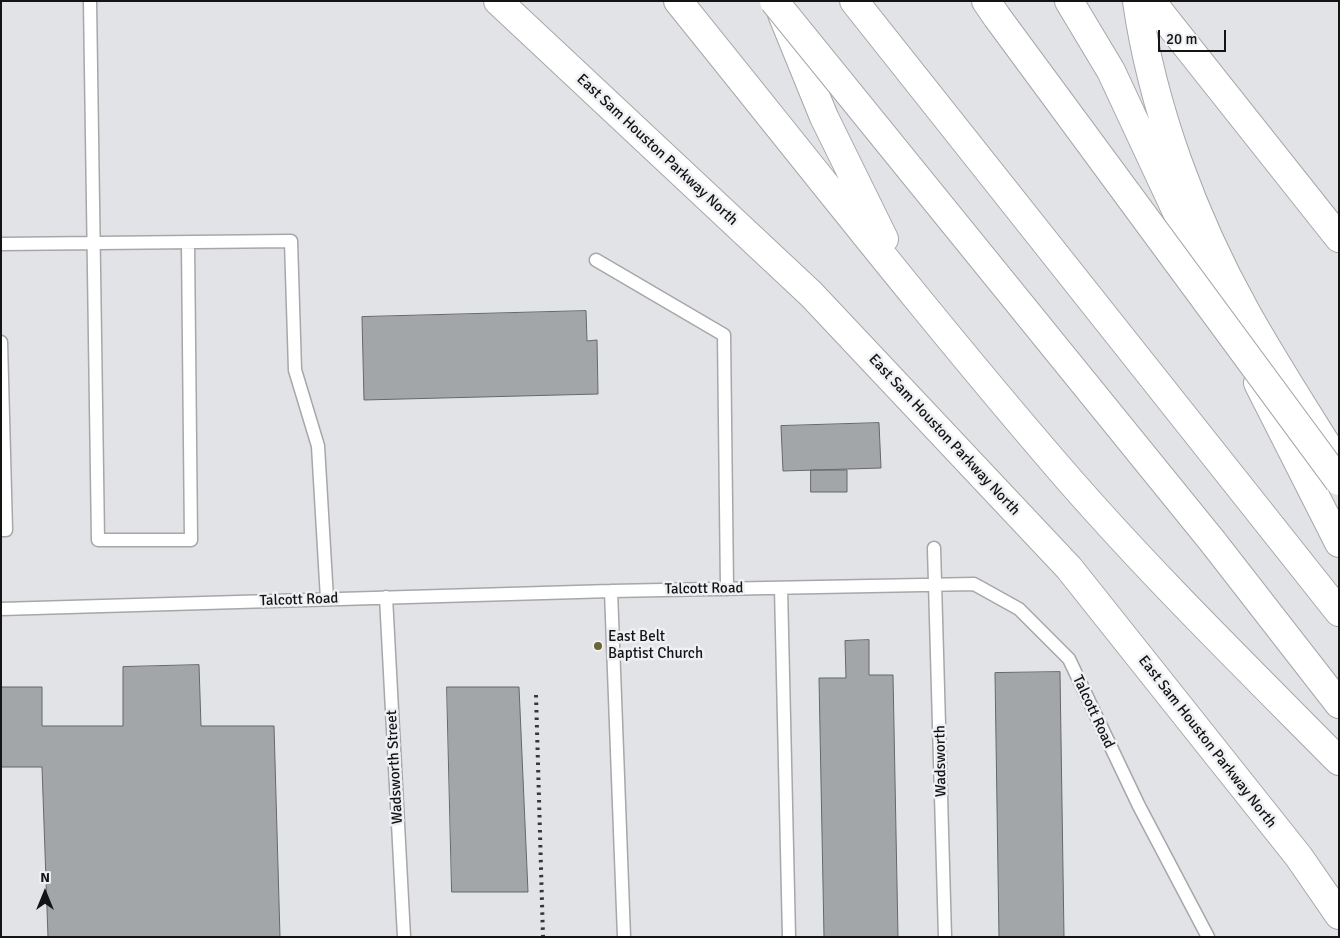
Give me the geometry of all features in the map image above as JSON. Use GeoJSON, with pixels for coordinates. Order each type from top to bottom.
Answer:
{"type":"FeatureCollection","features":[{"type":"Feature","properties":{"kind":"main road","name":"East Sam Houston Parkway North"},"geometry":{"type":"LineString","coordinates":[[498,1],[810,294],[1069,568],[1299,857],[1339,915]]}},
{"type":"Feature","properties":{"kind":"main road"},"geometry":{"type":"LineString","coordinates":[[678,1],[907,286],[1060,469],[1188,608],[1339,761]]}},
{"type":"Feature","properties":{"kind":"main road"},"geometry":{"type":"LineString","coordinates":[[776,1],[824,117],[907,286]]}},
{"type":"Feature","properties":{"kind":"main road"},"geometry":{"type":"LineString","coordinates":[[776,1],[1213,542],[1339,704]]}},
{"type":"Feature","properties":{"kind":"main road"},"geometry":{"type":"LineString","coordinates":[[854,1],[1339,612]]}},
{"type":"Feature","properties":{"kind":"main road"},"geometry":{"type":"LineString","coordinates":[[986,1],[1339,481]]}},
{"type":"Feature","properties":{"kind":"main road"},"geometry":{"type":"LineString","coordinates":[[1069,1],[1111,71],[1184,230],[1295,459],[1339,543]]}},
{"type":"Feature","properties":{"kind":"main road"},"geometry":{"type":"LineString","coordinates":[[1137,1],[1151,72],[1166,127],[1186,184],[1246,311],[1339,464]]}},
{"type":"Feature","properties":{"kind":"main road"},"geometry":{"type":"LineString","coordinates":[[1152,1],[1339,238]]}},
{"type":"Feature","properties":{"kind":"lane"},"geometry":{"type":"LineString","coordinates":[[90,1],[98,540],[191,540],[188,244]]}},
{"type":"Feature","properties":{"kind":"lane"},"geometry":{"type":"LineString","coordinates":[[1,244],[188,244],[292,241],[295,370],[318,446],[327,599]]}},
{"type":"Feature","properties":{"kind":"lane"},"geometry":{"type":"LineString","coordinates":[[596,260],[724,335],[727,589]]}},
{"type":"Feature","properties":{"kind":"lane"},"geometry":{"type":"LineString","coordinates":[[1,342],[6,530],[1,530]]}},
{"type":"Feature","properties":{"kind":"lane","name":"Wadsworth"},"geometry":{"type":"LineString","coordinates":[[934,548],[937,584],[945,937]]}},
{"type":"Feature","properties":{"kind":"lane","name":"Talcott Road"},"geometry":{"type":"LineString","coordinates":[[1,609],[611,591],[974,584],[1019,609],[1069,659],[1138,806],[1208,937]]}},
{"type":"Feature","properties":{"kind":"lane"},"geometry":{"type":"LineString","coordinates":[[781,588],[789,937]]}},
{"type":"Feature","properties":{"kind":"lane"},"geometry":{"type":"LineString","coordinates":[[611,591],[624,937]]}},
{"type":"Feature","properties":{"kind":"lane","name":"Wadsworth Street"},"geometry":{"type":"LineString","coordinates":[[386,598],[404,937]]}},
{"type":"Feature","properties":{"kind":"building"},"geometry":{"type":"Polygon","coordinates":[[[586,311],[587,341],[597,340],[598,394],[364,400],[362,317],[586,311]]]}},
{"type":"Feature","properties":{"kind":"building"},"geometry":{"type":"Polygon","coordinates":[[[879,423],[881,468],[783,471],[781,426],[879,423]]]}},
{"type":"Feature","properties":{"kind":"building"},"geometry":{"type":"Polygon","coordinates":[[[811,470],[847,470],[847,492],[811,492],[811,470]]]}},
{"type":"Feature","properties":{"kind":"building"},"geometry":{"type":"Polygon","coordinates":[[[869,640],[869,675],[893,675],[898,937],[824,937],[819,678],[846,678],[845,641],[869,640]]]}},
{"type":"Feature","properties":{"kind":"building"},"geometry":{"type":"Polygon","coordinates":[[[199,665],[201,726],[274,726],[280,937],[48,937],[42,767],[1,767],[1,687],[42,687],[42,726],[123,726],[123,667],[199,665]]]}},
{"type":"Feature","properties":{"kind":"building"},"geometry":{"type":"Polygon","coordinates":[[[1060,672],[1064,937],[999,937],[995,673],[1060,672]]]}},
{"type":"Feature","properties":{"kind":"building"},"geometry":{"type":"Polygon","coordinates":[[[447,687],[519,687],[528,892],[452,892],[447,687]]]}},
{"type":"Feature","properties":{"kind":"railway"},"geometry":{"type":"LineString","coordinates":[[536,695],[543,937]]}},
{"type":"Feature","properties":{"kind":"place","name":"East Belt Baptist Church"},"geometry":{"type":"Point","coordinates":[598,646]}}]}
